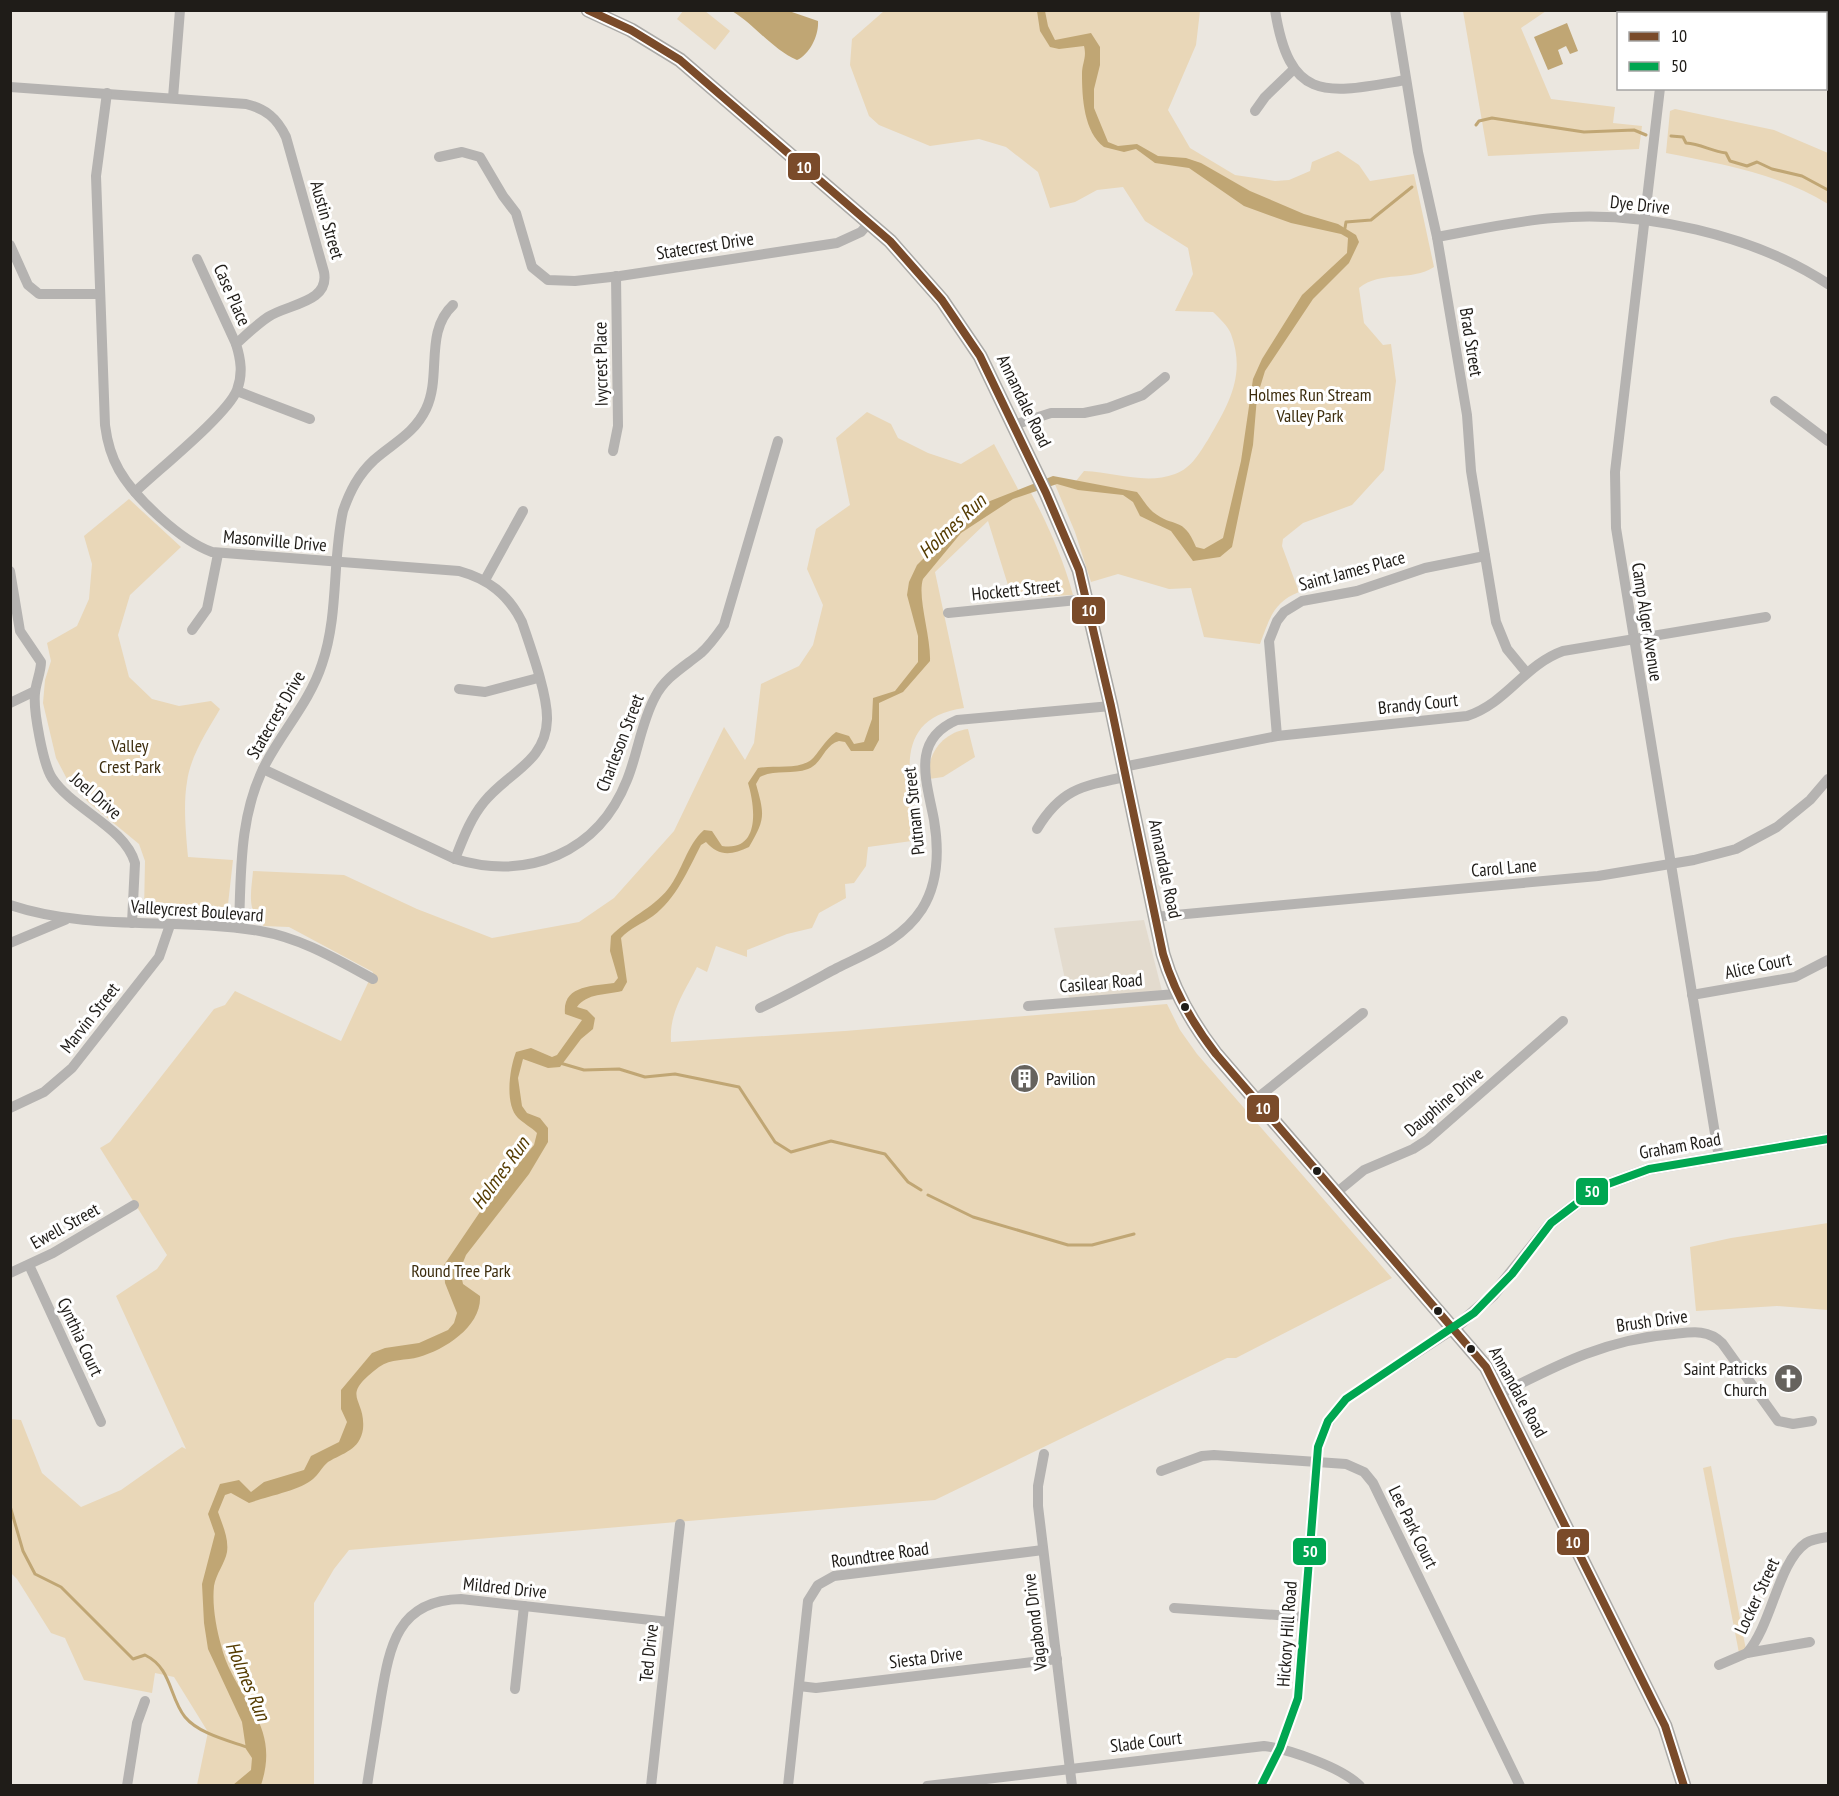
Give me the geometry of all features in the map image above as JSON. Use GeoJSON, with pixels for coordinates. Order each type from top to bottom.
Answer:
{"type":"FeatureCollection","features":[{"type":"Feature","properties":{"kind":"main road","name":"Annandale Road"},"geometry":{"type":"LineString","coordinates":[[590,11],[631,30],[680,60],[906,256],[955,318],[983,362],[1046,493],[1079,570],[1088,599],[1154,916],[1176,994],[1198,1031],[1255,1100],[1486,1366],[1665,1726],[1684,1785]]}},
{"type":"Feature","properties":{"kind":"street"},"geometry":{"type":"LineString","coordinates":[[10,87],[174,98],[180,10]]}},
{"type":"Feature","properties":{"kind":"street"},"geometry":{"type":"LineString","coordinates":[[1275,10],[1280,41],[1294,69],[1312,83],[1335,90],[1406,81]]}},
{"type":"Feature","properties":{"kind":"street","name":"Brad Street"},"geometry":{"type":"LineString","coordinates":[[1395,10],[1418,152],[1437,237],[1467,415],[1471,471],[1501,638],[1526,672]]}},
{"type":"Feature","properties":{"kind":"street"},"geometry":{"type":"LineString","coordinates":[[1255,111],[1265,97],[1294,69]]}},
{"type":"Feature","properties":{"kind":"street","name":"Camp Alger Avenue"},"geometry":{"type":"LineString","coordinates":[[1660,90],[1614,500],[1617,546],[1719,1158]]}},
{"type":"Feature","properties":{"kind":"street","name":"Masonville Drive"},"geometry":{"type":"LineString","coordinates":[[107,93],[96,176],[105,425],[113,458],[135,492],[190,542],[218,554],[459,571],[485,580],[497,588],[515,609],[523,624],[547,720],[542,744],[528,763],[501,785],[481,806],[468,827],[455,859]]}},
{"type":"Feature","properties":{"kind":"street","name":"Austin Street"},"geometry":{"type":"LineString","coordinates":[[174,98],[246,104],[265,111],[276,119],[286,136],[324,272],[324,285],[316,296],[275,312],[236,344]]}},
{"type":"Feature","properties":{"kind":"street","name":"Statecrest Drive"},"geometry":{"type":"LineString","coordinates":[[439,157],[462,152],[480,158],[502,196],[516,213],[527,258],[541,276],[556,282],[616,276],[837,243],[861,232],[869,223]]}},
{"type":"Feature","properties":{"kind":"street","name":"Dye Drive"},"geometry":{"type":"LineString","coordinates":[[1437,237],[1557,218],[1591,217],[1644,222],[1677,226],[1736,239],[1794,263],[1828,284]]}},
{"type":"Feature","properties":{"kind":"street"},"geometry":{"type":"LineString","coordinates":[[10,245],[28,285],[39,294],[100,294]]}},
{"type":"Feature","properties":{"kind":"street","name":"Case Place"},"geometry":{"type":"LineString","coordinates":[[197,259],[236,344]]}},
{"type":"Feature","properties":{"kind":"street","name":"Ivycrest Place"},"geometry":{"type":"LineString","coordinates":[[613,451],[618,426],[616,276]]}},
{"type":"Feature","properties":{"kind":"street","name":"Statecrest Drive"},"geometry":{"type":"LineString","coordinates":[[239,928],[245,826],[263,769],[306,701],[321,668],[332,622],[336,562],[343,510],[356,481],[376,458],[414,429],[428,406],[434,379],[438,327],[453,305]]}},
{"type":"Feature","properties":{"kind":"street"},"geometry":{"type":"LineString","coordinates":[[135,492],[224,410],[237,391],[241,368],[236,344]]}},
{"type":"Feature","properties":{"kind":"street"},"geometry":{"type":"LineString","coordinates":[[1014,425],[1051,413],[1084,413],[1108,408],[1143,395],[1165,377]]}},
{"type":"Feature","properties":{"kind":"street"},"geometry":{"type":"LineString","coordinates":[[237,391],[310,419]]}},
{"type":"Feature","properties":{"kind":"street"},"geometry":{"type":"LineString","coordinates":[[1775,401],[1828,441]]}},
{"type":"Feature","properties":{"kind":"street","name":"Charleson Street"},"geometry":{"type":"LineString","coordinates":[[263,769],[455,859],[491,868],[511,868],[545,861],[586,837],[611,810],[628,779],[656,695],[673,674],[706,649],[724,623],[778,441]]}},
{"type":"Feature","properties":{"kind":"street"},"geometry":{"type":"LineString","coordinates":[[485,580],[523,511]]}},
{"type":"Feature","properties":{"kind":"street"},"geometry":{"type":"LineString","coordinates":[[192,630],[207,609],[218,554]]}},
{"type":"Feature","properties":{"kind":"street","name":"Saint James Place"},"geometry":{"type":"LineString","coordinates":[[1277,736],[1269,641],[1277,621],[1284,612],[1302,601],[1357,591],[1425,568],[1485,556]]}},
{"type":"Feature","properties":{"kind":"street","name":"Joel Drive"},"geometry":{"type":"LineString","coordinates":[[10,571],[14,617],[25,640],[41,662],[35,691],[35,708],[52,778],[118,837],[133,855],[135,863],[132,923]]}},
{"type":"Feature","properties":{"kind":"street","name":"Hockett Street"},"geometry":{"type":"LineString","coordinates":[[948,613],[1088,599]]}},
{"type":"Feature","properties":{"kind":"street","name":"Brandy Court"},"geometry":{"type":"LineString","coordinates":[[1036,829],[1055,803],[1065,794],[1124,772],[1277,736],[1467,716],[1495,704],[1537,663],[1563,651],[1766,617]]}},
{"type":"Feature","properties":{"kind":"street"},"geometry":{"type":"LineString","coordinates":[[459,689],[485,692],[538,678]]}},
{"type":"Feature","properties":{"kind":"street"},"geometry":{"type":"LineString","coordinates":[[10,703],[35,691]]}},
{"type":"Feature","properties":{"kind":"street","name":"Putnam Street"},"geometry":{"type":"LineString","coordinates":[[760,1008],[891,941],[910,924],[923,907],[936,876],[937,850],[924,768],[927,749],[946,725],[957,720],[1111,706]]}},
{"type":"Feature","properties":{"kind":"street","name":"Carol Lane"},"geometry":{"type":"LineString","coordinates":[[1154,916],[1567,879],[1716,855],[1756,840],[1794,815],[1828,778]]}},
{"type":"Feature","properties":{"kind":"street","name":"Valleycrest Boulevard"},"geometry":{"type":"LineString","coordinates":[[10,905],[67,920],[239,928],[270,933],[306,944],[373,979]]}},
{"type":"Feature","properties":{"kind":"street"},"geometry":{"type":"LineString","coordinates":[[10,943],[67,920]]}},
{"type":"Feature","properties":{"kind":"street","name":"Marvin Street"},"geometry":{"type":"LineString","coordinates":[[10,1108],[44,1092],[72,1068],[159,957],[170,925]]}},
{"type":"Feature","properties":{"kind":"street","name":"Alice Court"},"geometry":{"type":"LineString","coordinates":[[1692,996],[1796,977],[1828,960]]}},
{"type":"Feature","properties":{"kind":"street","name":"Casilear Road"},"geometry":{"type":"LineString","coordinates":[[1028,1006],[1176,994]]}},
{"type":"Feature","properties":{"kind":"street"},"geometry":{"type":"LineString","coordinates":[[1255,1100],[1363,1012]]}},
{"type":"Feature","properties":{"kind":"street","name":"Dauphine Drive"},"geometry":{"type":"LineString","coordinates":[[1336,1193],[1364,1170],[1401,1155],[1427,1140],[1563,1022]]}},
{"type":"Feature","properties":{"kind":"street","name":"Graham Road"},"geometry":{"type":"LineString","coordinates":[[1455,1328],[1493,1295],[1551,1223],[1580,1198],[1608,1183],[1638,1172],[1828,1139]]}},
{"type":"Feature","properties":{"kind":"street","name":"Ewell Street"},"geometry":{"type":"LineString","coordinates":[[10,1273],[94,1230],[134,1205]]}},
{"type":"Feature","properties":{"kind":"street","name":"Cynthia Court"},"geometry":{"type":"LineString","coordinates":[[29,1265],[101,1422]]}},
{"type":"Feature","properties":{"kind":"street","name":"Hickory Hill Road"},"geometry":{"type":"LineString","coordinates":[[1261,1785],[1280,1748],[1298,1698],[1316,1461],[1325,1427],[1346,1399],[1455,1328]]}},
{"type":"Feature","properties":{"kind":"street","name":"Brush Drive"},"geometry":{"type":"LineString","coordinates":[[1500,1394],[1607,1344],[1654,1335],[1699,1332],[1716,1338],[1722,1343],[1778,1421],[1793,1424],[1812,1421]]}},
{"type":"Feature","properties":{"kind":"street","name":"Vagabond Drive"},"geometry":{"type":"LineString","coordinates":[[1044,1454],[1038,1486],[1043,1550],[1072,1785]]}},
{"type":"Feature","properties":{"kind":"street","name":"Lee Park Court"},"geometry":{"type":"LineString","coordinates":[[1161,1471],[1214,1455],[1316,1461],[1355,1466],[1373,1483],[1520,1785]]}},
{"type":"Feature","properties":{"kind":"street","name":"Ted Drive"},"geometry":{"type":"LineString","coordinates":[[651,1785],[680,1524]]}},
{"type":"Feature","properties":{"kind":"street","name":"Locker Street"},"geometry":{"type":"LineString","coordinates":[[1747,1653],[1759,1636],[1792,1560],[1806,1543],[1828,1537]]}},
{"type":"Feature","properties":{"kind":"street","name":"Roundtree Road"},"geometry":{"type":"LineString","coordinates":[[788,1785],[808,1601],[812,1592],[825,1580],[834,1576],[1043,1550]]}},
{"type":"Feature","properties":{"kind":"street","name":"Mildred Drive"},"geometry":{"type":"LineString","coordinates":[[367,1785],[388,1653],[398,1630],[407,1620],[428,1605],[452,1599],[669,1622]]}},
{"type":"Feature","properties":{"kind":"street"},"geometry":{"type":"LineString","coordinates":[[515,1689],[524,1606]]}},
{"type":"Feature","properties":{"kind":"street"},"geometry":{"type":"LineString","coordinates":[[1174,1608],[1305,1617]]}},
{"type":"Feature","properties":{"kind":"street"},"geometry":{"type":"LineString","coordinates":[[1719,1665],[1747,1653],[1810,1642]]}},
{"type":"Feature","properties":{"kind":"street","name":"Siesta Drive"},"geometry":{"type":"LineString","coordinates":[[799,1686],[816,1688],[1057,1659]]}},
{"type":"Feature","properties":{"kind":"street"},"geometry":{"type":"LineString","coordinates":[[127,1785],[137,1723],[146,1701]]}},
{"type":"Feature","properties":{"kind":"street","name":"Slade Court"},"geometry":{"type":"LineString","coordinates":[[927,1785],[1249,1746],[1280,1748],[1331,1769],[1360,1785]]}},
{"type":"Feature","properties":{"kind":"shaded area"},"geometry":{"type":"Polygon","coordinates":[[[732,11],[789,11],[818,21],[817,32],[810,49],[797,60],[780,50],[732,11]]]}},
{"type":"Feature","properties":{"kind":"shaded area"},"geometry":{"type":"Polygon","coordinates":[[[1037,11],[1045,11],[1048,26],[1055,40],[1091,33],[1100,47],[1100,65],[1094,89],[1094,108],[1108,142],[1118,146],[1137,144],[1158,156],[1186,158],[1201,163],[1250,191],[1304,214],[1338,224],[1356,235],[1359,242],[1349,263],[1313,299],[1265,371],[1257,397],[1253,445],[1232,547],[1220,557],[1193,561],[1171,531],[1140,516],[1133,502],[1123,495],[1078,490],[1057,484],[1013,499],[961,533],[923,579],[922,596],[930,661],[903,692],[879,703],[879,740],[873,751],[851,751],[845,742],[839,741],[830,746],[813,767],[760,777],[756,784],[762,817],[749,847],[737,852],[726,853],[716,850],[706,842],[701,845],[681,884],[668,901],[653,916],[621,938],[627,982],[622,991],[591,997],[577,1007],[587,1010],[595,1018],[593,1029],[581,1039],[560,1067],[548,1068],[523,1059],[518,1078],[522,1106],[527,1113],[540,1118],[548,1128],[548,1142],[529,1174],[466,1255],[460,1270],[463,1284],[480,1296],[475,1317],[460,1335],[440,1349],[419,1357],[388,1362],[367,1377],[357,1392],[363,1418],[363,1429],[358,1442],[350,1450],[328,1462],[313,1479],[292,1490],[249,1503],[231,1493],[225,1495],[218,1512],[225,1531],[227,1547],[226,1556],[214,1586],[214,1608],[218,1631],[227,1664],[254,1712],[265,1744],[266,1763],[261,1785],[233,1785],[251,1770],[252,1758],[246,1749],[242,1722],[208,1649],[202,1584],[215,1534],[208,1514],[220,1484],[239,1480],[251,1492],[264,1482],[304,1470],[311,1456],[339,1442],[347,1422],[341,1409],[341,1390],[372,1353],[385,1348],[419,1343],[448,1330],[454,1323],[457,1313],[445,1283],[444,1265],[486,1203],[534,1145],[537,1133],[518,1118],[511,1104],[509,1085],[516,1052],[531,1048],[552,1057],[557,1055],[582,1020],[565,1014],[568,997],[588,986],[614,983],[618,978],[610,951],[611,936],[662,896],[677,874],[693,843],[704,830],[712,831],[722,846],[735,846],[744,842],[749,835],[753,815],[748,783],[758,768],[806,763],[836,732],[849,736],[854,744],[864,742],[872,719],[873,698],[895,691],[918,662],[918,636],[907,595],[909,582],[917,565],[953,529],[990,501],[1053,476],[1137,492],[1153,512],[1187,530],[1196,547],[1204,549],[1223,538],[1241,461],[1253,379],[1262,359],[1302,295],[1347,253],[1348,238],[1341,234],[1291,223],[1244,206],[1189,168],[1155,163],[1136,149],[1124,152],[1104,147],[1092,133],[1084,104],[1082,70],[1084,46],[1059,49],[1050,47],[1040,31],[1037,11]]]}},
{"type":"Feature","properties":{"kind":"shaded area"},"geometry":{"type":"Polygon","coordinates":[[[1567,23],[1578,51],[1570,54],[1566,46],[1558,50],[1563,64],[1548,70],[1534,37],[1567,23]]]}},
{"type":"Feature","properties":{"kind":"shaded area"},"geometry":{"type":"Polygon","coordinates":[[[1144,920],[1162,991],[1069,998],[1054,928],[1144,920]]]}},
{"type":"Feature","properties":{"kind":"green space"},"geometry":{"type":"Polygon","coordinates":[[[683,11],[705,11],[730,31],[715,50],[677,19],[683,11]]]}},
{"type":"Feature","properties":{"kind":"green space","name":"Holmes Run Stream Valley Park"},"geometry":{"type":"Polygon","coordinates":[[[884,11],[1200,11],[1196,45],[1168,110],[1190,148],[1235,175],[1275,181],[1289,180],[1310,171],[1312,162],[1338,151],[1359,165],[1370,181],[1414,174],[1434,267],[1416,274],[1377,279],[1359,288],[1364,323],[1383,345],[1391,344],[1396,381],[1384,470],[1352,505],[1303,523],[1283,539],[1282,546],[1299,592],[1283,601],[1273,613],[1260,644],[1204,637],[1191,588],[1169,589],[1118,574],[1091,582],[1075,532],[1054,482],[1076,485],[1076,481],[1084,471],[1141,478],[1175,474],[1191,464],[1209,438],[1229,401],[1237,363],[1230,331],[1213,312],[1175,311],[1193,274],[1188,248],[1145,221],[1123,187],[1097,190],[1075,202],[1050,208],[1038,172],[1006,147],[979,139],[930,146],[879,125],[869,116],[850,65],[852,39],[884,11]]]}},
{"type":"Feature","properties":{"kind":"green space"},"geometry":{"type":"Polygon","coordinates":[[[1463,11],[1546,11],[1521,28],[1551,99],[1615,107],[1613,123],[1642,126],[1639,149],[1488,156],[1463,11]]]}},
{"type":"Feature","properties":{"kind":"green space"},"geometry":{"type":"Polygon","coordinates":[[[1675,109],[1774,130],[1828,153],[1828,204],[1790,185],[1750,171],[1666,153],[1670,111],[1675,109]]]}},
{"type":"Feature","properties":{"kind":"green space","name":"Round Tree Park"},"geometry":{"type":"Polygon","coordinates":[[[867,412],[891,424],[898,438],[928,453],[961,464],[994,444],[1019,491],[1030,491],[1065,568],[1073,595],[1012,598],[988,521],[935,572],[964,708],[939,715],[923,726],[914,741],[910,759],[910,778],[919,840],[868,847],[866,866],[854,883],[845,884],[846,898],[819,913],[812,928],[787,934],[747,950],[747,957],[716,946],[707,972],[697,967],[678,1003],[672,1021],[671,1042],[845,1031],[1167,1004],[1180,1030],[1197,1054],[1392,1278],[1236,1358],[1227,1358],[935,1500],[349,1550],[334,1569],[314,1603],[314,1785],[197,1785],[208,1732],[174,1677],[155,1673],[152,1693],[84,1680],[65,1638],[51,1633],[11,1573],[10,1419],[21,1420],[42,1473],[81,1507],[121,1490],[182,1447],[186,1449],[116,1296],[157,1269],[167,1255],[100,1148],[110,1142],[214,1009],[225,1005],[235,991],[341,1041],[373,972],[289,927],[263,926],[264,921],[258,918],[252,907],[253,871],[344,875],[417,909],[492,938],[579,922],[614,898],[674,831],[724,727],[745,760],[754,743],[761,684],[799,666],[813,645],[823,605],[807,569],[816,529],[850,505],[836,438],[867,412]]]}},
{"type":"Feature","properties":{"kind":"green space","name":"Valley Crest Park"},"geometry":{"type":"Polygon","coordinates":[[[129,499],[181,547],[130,595],[118,635],[129,677],[152,699],[179,706],[211,701],[220,709],[192,763],[186,791],[185,820],[188,857],[233,860],[227,913],[144,911],[145,861],[139,844],[88,802],[67,779],[56,758],[43,703],[45,680],[51,661],[47,643],[77,626],[89,599],[92,564],[84,536],[129,499]]]}},
{"type":"Feature","properties":{"kind":"green space"},"geometry":{"type":"Polygon","coordinates":[[[968,729],[975,757],[943,777],[929,779],[930,761],[938,745],[951,734],[968,729]]]}},
{"type":"Feature","properties":{"kind":"green space"},"geometry":{"type":"Polygon","coordinates":[[[1828,1223],[1828,1310],[1777,1306],[1696,1311],[1690,1247],[1731,1238],[1828,1223]]]}},
{"type":"Feature","properties":{"kind":"green space"},"geometry":{"type":"Polygon","coordinates":[[[1711,1466],[1746,1650],[1739,1653],[1703,1468],[1711,1466]]]}},
{"type":"Feature","properties":{"kind":"waterway"},"geometry":{"type":"LineString","coordinates":[[1476,125],[1479,121],[1492,118],[1584,132],[1634,130],[1646,135]]}},
{"type":"Feature","properties":{"kind":"waterway"},"geometry":{"type":"LineString","coordinates":[[1671,136],[1683,137],[1686,143],[1726,153],[1730,161],[1747,166],[1757,162],[1772,169],[1802,176],[1828,190]]}},
{"type":"Feature","properties":{"kind":"waterway"},"geometry":{"type":"LineString","coordinates":[[1345,228],[1346,222],[1371,220],[1412,187]]}},
{"type":"Feature","properties":{"kind":"waterway"},"geometry":{"type":"LineString","coordinates":[[560,1063],[584,1070],[619,1069],[645,1077],[675,1074],[739,1087],[775,1142],[791,1152],[831,1141],[885,1154],[908,1182],[921,1190]]}},
{"type":"Feature","properties":{"kind":"waterway"},"geometry":{"type":"LineString","coordinates":[[928,1195],[973,1217],[1068,1245],[1092,1245],[1134,1234]]}},
{"type":"Feature","properties":{"kind":"waterway"},"geometry":{"type":"LineString","coordinates":[[10,1506],[23,1551],[35,1574],[61,1587],[133,1659],[145,1655],[154,1661],[165,1675],[180,1709],[191,1723],[215,1736],[249,1748]]}},
{"type":"Feature","properties":{"kind":"transit line","name":"10"},"geometry":{"type":"LineString","coordinates":[[588,10],[631,30],[680,60],[890,241],[942,300],[980,356],[1046,493],[1079,570],[1111,706],[1163,954],[1178,994],[1199,1031],[1216,1054],[1486,1367],[1665,1726],[1684,1786]]}},
{"type":"Feature","properties":{"kind":"transit line","name":"50"},"geometry":{"type":"LineString","coordinates":[[1261,1786],[1280,1748],[1298,1698],[1318,1447],[1328,1421],[1346,1399],[1474,1313],[1512,1274],[1551,1223],[1597,1188],[1649,1169],[1828,1139]]}},
{"type":"Feature","properties":{"kind":"place","name":"Pavilion"},"geometry":{"type":"Point","coordinates":[1025,1079]}},
{"type":"Feature","properties":{"kind":"place","name":"Saint Patricks Church"},"geometry":{"type":"Point","coordinates":[1788,1379]}},
{"type":"Feature","properties":{"kind":"water label","name":"Holmes Run"},"geometry":{"type":"Point","coordinates":[952,526]}},
{"type":"Feature","properties":{"kind":"water label","name":"Holmes Run"},"geometry":{"type":"Point","coordinates":[500,1173]}},
{"type":"Feature","properties":{"kind":"water label","name":"Holmes Run"},"geometry":{"type":"Point","coordinates":[248,1681]}}]}
